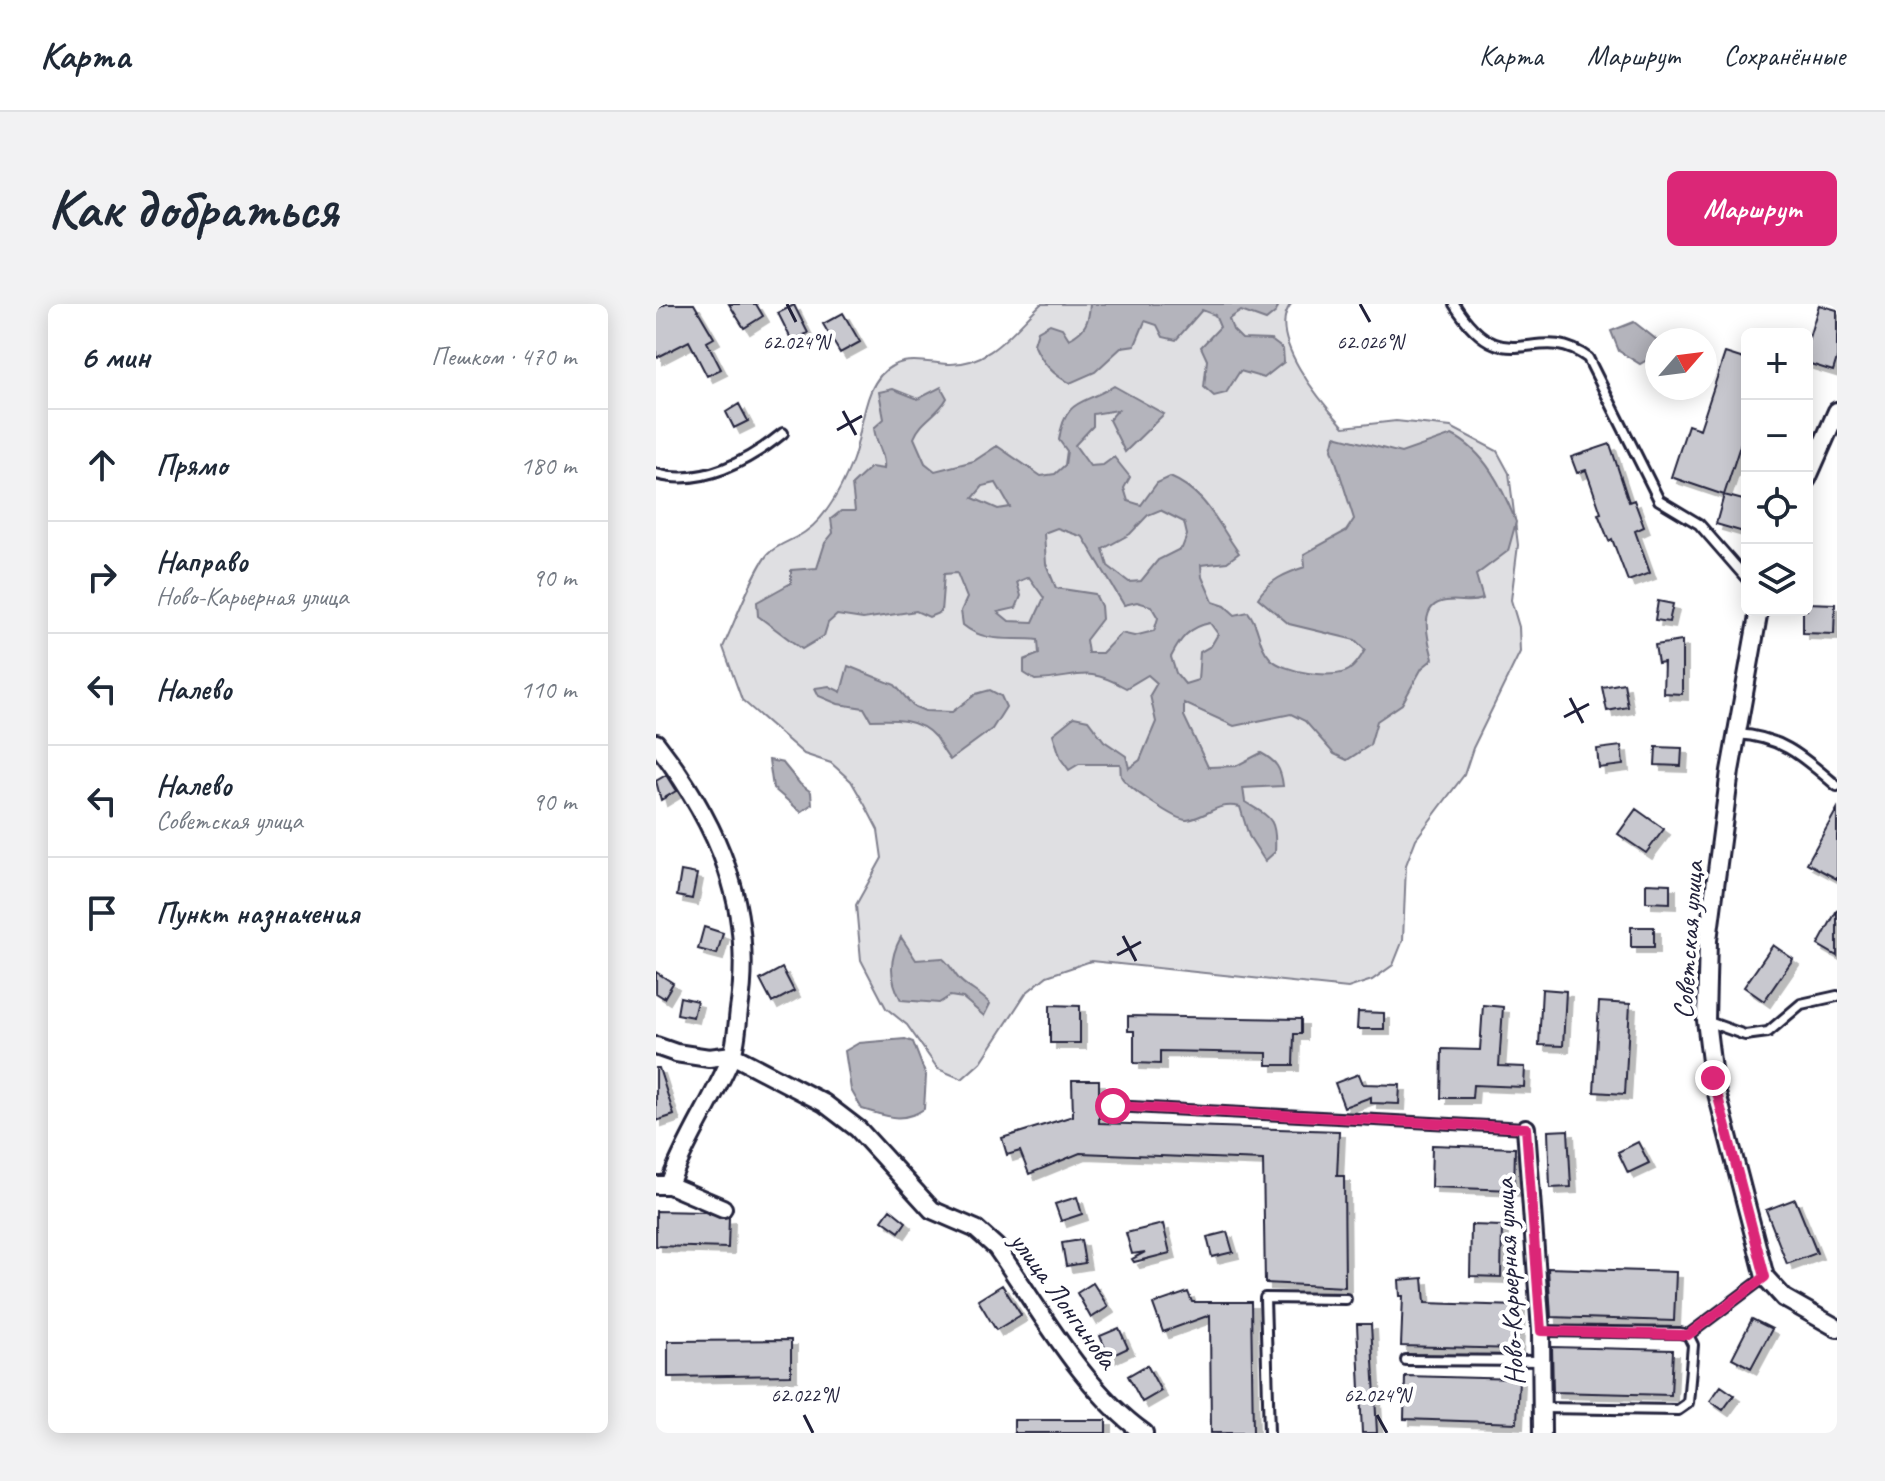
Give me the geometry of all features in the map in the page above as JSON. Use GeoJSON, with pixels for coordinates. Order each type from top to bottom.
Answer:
{"type":"FeatureCollection","features":[{"type":"Feature","properties":{"kind":"street"},"geometry":{"type":"LineString","coordinates":[[1810,472],[1837,411]]}},
{"type":"Feature","properties":{"kind":"street","name":"Советская улица"},"geometry":{"type":"LineString","coordinates":[[1758,616],[1737,734],[1708,940],[1706,1020],[1713,1078],[1765,1277]]}},
{"type":"Feature","properties":{"kind":"street"},"geometry":{"type":"LineString","coordinates":[[659,755],[687,784],[724,853],[739,916],[744,980],[732,1055],[662,1185],[723,1208]]}},
{"type":"Feature","properties":{"kind":"street","name":"улица Лонгинова"},"geometry":{"type":"LineString","coordinates":[[656,1046],[687,1055],[732,1055],[824,1103],[858,1129],[932,1210],[976,1229],[996,1247],[1098,1391],[1122,1417],[1144,1433]]}},
{"type":"Feature","properties":{"kind":"street","name":"Ново-Карьерная улица"},"geometry":{"type":"LineString","coordinates":[[1526,1128],[1541,1331],[1542,1433]]}},
{"type":"Feature","properties":{"kind":"street"},"geometry":{"type":"LineString","coordinates":[[1765,1277],[1784,1298],[1837,1328]]}},
{"type":"Feature","properties":{"kind":"lane"},"geometry":{"type":"LineString","coordinates":[[1454,304],[1469,328],[1489,345],[1572,346],[1588,358],[1659,500],[1699,524],[1741,572]]}},
{"type":"Feature","properties":{"kind":"lane"},"geometry":{"type":"LineString","coordinates":[[656,474],[670,478],[693,476],[732,466],[760,452],[783,433]]}},
{"type":"Feature","properties":{"kind":"lane"},"geometry":{"type":"LineString","coordinates":[[1737,734],[1765,736],[1786,745],[1837,786]]}},
{"type":"Feature","properties":{"kind":"lane"},"geometry":{"type":"LineString","coordinates":[[1706,1020],[1745,1035],[1768,1032],[1801,1004],[1837,996]]}},
{"type":"Feature","properties":{"kind":"lane"},"geometry":{"type":"LineString","coordinates":[[1113,1106],[1526,1128]]}},
{"type":"Feature","properties":{"kind":"lane"},"geometry":{"type":"LineString","coordinates":[[1541,1331],[1688,1335],[1765,1277]]}},
{"type":"Feature","properties":{"kind":"lane"},"geometry":{"type":"LineString","coordinates":[[1269,1433],[1265,1298],[1346,1299]]}},
{"type":"Feature","properties":{"kind":"lane"},"geometry":{"type":"LineString","coordinates":[[1542,1408],[1678,1410],[1688,1403],[1693,1345],[1688,1335]]}},
{"type":"Feature","properties":{"kind":"lane"},"geometry":{"type":"LineString","coordinates":[[1406,1360],[1542,1361]]}},
{"type":"Feature","properties":{"kind":"shaded area"},"geometry":{"type":"Polygon","coordinates":[[[1041,304],[1291,304],[1285,317],[1285,333],[1291,351],[1311,386],[1344,427],[1396,421],[1451,427],[1497,451],[1509,473],[1518,545],[1511,600],[1519,627],[1520,652],[1473,748],[1464,775],[1416,839],[1406,865],[1403,940],[1393,965],[1372,980],[1348,988],[1091,961],[1047,976],[1026,993],[981,1062],[962,1079],[938,1069],[907,1025],[886,1008],[861,960],[856,905],[882,858],[878,830],[865,805],[851,781],[831,763],[804,754],[742,700],[723,647],[768,554],[813,526],[833,501],[852,462],[869,395],[883,373],[907,361],[947,364],[976,359],[1000,344],[1041,304]]]}},
{"type":"Feature","properties":{"kind":"shaded area"},"geometry":{"type":"Polygon","coordinates":[[[1090,304],[1279,304],[1276,312],[1266,320],[1241,311],[1229,319],[1233,330],[1242,339],[1271,340],[1283,349],[1284,362],[1264,378],[1240,371],[1226,393],[1214,396],[1204,387],[1207,360],[1201,347],[1220,327],[1215,315],[1202,310],[1176,340],[1163,337],[1157,325],[1145,321],[1135,345],[1122,347],[1095,372],[1070,383],[1048,367],[1034,344],[1038,331],[1050,324],[1062,328],[1069,339],[1079,333],[1089,316],[1090,304]]]}},
{"type":"Feature","properties":{"kind":"shaded area"},"geometry":{"type":"Polygon","coordinates":[[[1634,322],[1645,331],[1645,361],[1640,364],[1619,351],[1611,331],[1634,322]]]}},
{"type":"Feature","properties":{"kind":"shaded area"},"geometry":{"type":"Polygon","coordinates":[[[1114,386],[1164,414],[1125,452],[1109,420],[1118,410],[1093,414],[1093,426],[1075,445],[1090,466],[1103,465],[1114,457],[1130,477],[1124,488],[1128,501],[1141,505],[1157,483],[1170,477],[1202,500],[1239,553],[1227,562],[1201,565],[1202,577],[1213,602],[1225,606],[1235,615],[1248,612],[1270,658],[1296,671],[1342,673],[1354,666],[1365,650],[1355,640],[1289,624],[1258,598],[1278,578],[1305,567],[1304,554],[1346,531],[1354,519],[1332,449],[1335,436],[1401,453],[1452,435],[1474,451],[1492,472],[1516,522],[1508,551],[1476,575],[1483,599],[1446,601],[1431,609],[1427,624],[1433,659],[1422,668],[1402,704],[1377,721],[1370,745],[1347,760],[1334,754],[1305,721],[1291,714],[1234,726],[1184,703],[1184,716],[1208,767],[1236,766],[1261,753],[1279,770],[1283,786],[1243,788],[1245,802],[1266,816],[1273,825],[1275,852],[1265,861],[1249,836],[1240,807],[1225,806],[1194,818],[1181,819],[1132,788],[1121,776],[1120,764],[1079,764],[1069,770],[1061,759],[1053,734],[1074,717],[1088,720],[1104,741],[1126,756],[1129,768],[1140,760],[1156,722],[1150,695],[1157,683],[1148,675],[1126,688],[1100,676],[1090,675],[1035,680],[1024,673],[1024,660],[1039,654],[1038,640],[989,637],[963,625],[961,611],[967,598],[957,573],[944,574],[941,612],[929,617],[916,611],[863,619],[837,615],[828,623],[824,636],[802,649],[758,616],[757,602],[791,583],[791,570],[817,568],[825,543],[833,533],[831,519],[841,511],[855,511],[852,485],[871,467],[884,469],[874,428],[884,419],[879,392],[893,389],[918,399],[941,387],[947,398],[914,438],[925,463],[935,471],[974,461],[997,446],[1041,476],[1055,474],[1065,465],[1067,451],[1059,440],[1071,409],[1114,386]],[[996,483],[983,486],[973,498],[998,509],[1010,507],[996,483]],[[1160,510],[1148,515],[1130,534],[1103,549],[1108,566],[1129,582],[1141,581],[1158,560],[1182,548],[1187,535],[1184,522],[1160,510]],[[1057,528],[1044,533],[1046,564],[1056,588],[1095,594],[1101,606],[1102,619],[1086,640],[1088,653],[1102,653],[1121,633],[1134,636],[1154,631],[1158,618],[1151,606],[1137,602],[1124,605],[1083,537],[1057,528]],[[1029,577],[1017,582],[1021,596],[1016,608],[998,612],[1009,621],[1033,622],[1044,598],[1029,577]],[[1210,623],[1196,627],[1182,639],[1171,657],[1176,673],[1185,684],[1198,680],[1200,652],[1211,646],[1218,634],[1210,623]]]}},
{"type":"Feature","properties":{"kind":"shaded area"},"geometry":{"type":"Polygon","coordinates":[[[848,666],[895,685],[913,706],[925,711],[952,712],[976,694],[990,690],[1001,696],[1006,707],[992,729],[950,760],[935,737],[921,726],[897,720],[871,720],[864,708],[838,704],[819,696],[815,688],[829,686],[841,692],[848,666]]]}},
{"type":"Feature","properties":{"kind":"shaded area"},"geometry":{"type":"Polygon","coordinates":[[[769,760],[783,763],[811,792],[812,804],[801,812],[773,788],[769,760]]]}},
{"type":"Feature","properties":{"kind":"shaded area"},"geometry":{"type":"Polygon","coordinates":[[[901,937],[916,960],[942,958],[963,982],[983,997],[990,1004],[984,1016],[963,998],[950,996],[939,1003],[901,1000],[894,984],[892,968],[901,937]]]}},
{"type":"Feature","properties":{"kind":"shaded area"},"geometry":{"type":"Polygon","coordinates":[[[905,1039],[913,1042],[926,1076],[924,1109],[901,1117],[862,1109],[851,1090],[845,1051],[859,1043],[905,1039]]]}},
{"type":"Feature","properties":{"kind":"building"},"geometry":{"type":"Polygon","coordinates":[[[666,304],[694,304],[714,338],[707,342],[721,369],[707,376],[689,341],[656,358],[656,309],[666,304]]]}},
{"type":"Feature","properties":{"kind":"building"},"geometry":{"type":"Polygon","coordinates":[[[729,304],[756,304],[763,316],[744,328],[729,304]]]}},
{"type":"Feature","properties":{"kind":"building"},"geometry":{"type":"Polygon","coordinates":[[[794,305],[808,333],[792,341],[778,313],[794,305]]]}},
{"type":"Feature","properties":{"kind":"building"},"geometry":{"type":"Polygon","coordinates":[[[1819,305],[1837,310],[1837,358],[1833,371],[1813,365],[1812,328],[1819,305]]]}},
{"type":"Feature","properties":{"kind":"building"},"geometry":{"type":"Polygon","coordinates":[[[843,313],[860,342],[840,353],[823,324],[843,313]]]}},
{"type":"Feature","properties":{"kind":"building"},"geometry":{"type":"Polygon","coordinates":[[[1725,353],[1741,358],[1741,443],[1724,495],[1671,477],[1688,425],[1700,429],[1710,400],[1717,400],[1717,377],[1725,353]]]}},
{"type":"Feature","properties":{"kind":"building"},"geometry":{"type":"Polygon","coordinates":[[[739,404],[748,421],[734,428],[726,412],[739,404]]]}},
{"type":"Feature","properties":{"kind":"building"},"geometry":{"type":"Polygon","coordinates":[[[1610,444],[1629,502],[1634,500],[1644,527],[1635,531],[1650,573],[1628,581],[1612,539],[1609,541],[1598,514],[1601,513],[1586,470],[1577,473],[1571,457],[1610,444]]]}},
{"type":"Feature","properties":{"kind":"building"},"geometry":{"type":"Polygon","coordinates":[[[1724,495],[1741,499],[1741,531],[1716,524],[1724,495]]]}},
{"type":"Feature","properties":{"kind":"building"},"geometry":{"type":"Polygon","coordinates":[[[1658,601],[1673,604],[1669,622],[1655,620],[1658,601]]]}},
{"type":"Feature","properties":{"kind":"building"},"geometry":{"type":"Polygon","coordinates":[[[1813,603],[1835,604],[1834,634],[1803,633],[1803,616],[1813,616],[1813,603]]]}},
{"type":"Feature","properties":{"kind":"building"},"geometry":{"type":"Polygon","coordinates":[[[1682,641],[1682,694],[1663,693],[1664,662],[1658,663],[1655,645],[1682,641]]]}},
{"type":"Feature","properties":{"kind":"building"},"geometry":{"type":"Polygon","coordinates":[[[1624,683],[1628,707],[1607,711],[1602,687],[1624,683]]]}},
{"type":"Feature","properties":{"kind":"building"},"geometry":{"type":"Polygon","coordinates":[[[1621,746],[1623,765],[1599,768],[1597,749],[1621,746]]]}},
{"type":"Feature","properties":{"kind":"building"},"geometry":{"type":"Polygon","coordinates":[[[1656,747],[1682,748],[1681,766],[1655,765],[1656,747]]]}},
{"type":"Feature","properties":{"kind":"building"},"geometry":{"type":"Polygon","coordinates":[[[666,775],[676,791],[661,800],[656,781],[666,775]]]}},
{"type":"Feature","properties":{"kind":"building"},"geometry":{"type":"Polygon","coordinates":[[[1636,809],[1664,829],[1646,853],[1618,834],[1636,809]]]}},
{"type":"Feature","properties":{"kind":"building"},"geometry":{"type":"Polygon","coordinates":[[[1837,809],[1837,879],[1807,863],[1837,809]]]}},
{"type":"Feature","properties":{"kind":"building"},"geometry":{"type":"Polygon","coordinates":[[[681,871],[697,874],[692,899],[677,896],[681,871]]]}},
{"type":"Feature","properties":{"kind":"building"},"geometry":{"type":"Polygon","coordinates":[[[1646,883],[1670,884],[1670,903],[1646,902],[1646,883]]]}},
{"type":"Feature","properties":{"kind":"building"},"geometry":{"type":"Polygon","coordinates":[[[1837,910],[1837,956],[1818,945],[1837,910]]]}},
{"type":"Feature","properties":{"kind":"building"},"geometry":{"type":"Polygon","coordinates":[[[704,927],[723,933],[717,954],[698,949],[704,927]]]}},
{"type":"Feature","properties":{"kind":"building"},"geometry":{"type":"Polygon","coordinates":[[[1631,927],[1654,927],[1654,947],[1631,947],[1631,927]]]}},
{"type":"Feature","properties":{"kind":"building"},"geometry":{"type":"Polygon","coordinates":[[[1773,945],[1793,959],[1764,1001],[1744,987],[1773,945]]]}},
{"type":"Feature","properties":{"kind":"building"},"geometry":{"type":"Polygon","coordinates":[[[782,968],[794,991],[772,1003],[760,980],[782,968]]]}},
{"type":"Feature","properties":{"kind":"building"},"geometry":{"type":"Polygon","coordinates":[[[656,972],[673,983],[664,998],[656,993],[656,972]]]}},
{"type":"Feature","properties":{"kind":"building"},"geometry":{"type":"Polygon","coordinates":[[[1542,989],[1566,991],[1563,1046],[1539,1045],[1542,989]]]}},
{"type":"Feature","properties":{"kind":"building"},"geometry":{"type":"Polygon","coordinates":[[[680,997],[697,1001],[693,1017],[677,1014],[680,997]]]}},
{"type":"Feature","properties":{"kind":"building"},"geometry":{"type":"Polygon","coordinates":[[[1599,1002],[1630,1004],[1625,1094],[1594,1092],[1599,1002]]]}},
{"type":"Feature","properties":{"kind":"building"},"geometry":{"type":"Polygon","coordinates":[[[1050,1005],[1080,1006],[1080,1043],[1050,1043],[1050,1005]]]}},
{"type":"Feature","properties":{"kind":"building"},"geometry":{"type":"Polygon","coordinates":[[[1483,1005],[1503,1007],[1499,1066],[1525,1067],[1524,1087],[1473,1085],[1472,1098],[1441,1098],[1442,1049],[1480,1050],[1483,1005]]]}},
{"type":"Feature","properties":{"kind":"building"},"geometry":{"type":"Polygon","coordinates":[[[1358,1012],[1384,1013],[1384,1029],[1357,1029],[1358,1012]]]}},
{"type":"Feature","properties":{"kind":"building"},"geometry":{"type":"Polygon","coordinates":[[[1128,1016],[1301,1019],[1301,1034],[1294,1034],[1293,1065],[1267,1065],[1267,1053],[1160,1051],[1160,1064],[1134,1063],[1134,1031],[1128,1031],[1128,1016]]]}},
{"type":"Feature","properties":{"kind":"building"},"geometry":{"type":"Polygon","coordinates":[[[656,1068],[659,1068],[674,1115],[656,1121],[656,1068]]]}},
{"type":"Feature","properties":{"kind":"building"},"geometry":{"type":"Polygon","coordinates":[[[1359,1074],[1363,1084],[1400,1085],[1399,1104],[1371,1103],[1371,1097],[1344,1107],[1335,1083],[1359,1074]]]}},
{"type":"Feature","properties":{"kind":"building"},"geometry":{"type":"Polygon","coordinates":[[[1072,1080],[1099,1080],[1099,1123],[1339,1131],[1337,1176],[1344,1176],[1345,1287],[1265,1283],[1263,1160],[1080,1153],[1029,1174],[1020,1151],[1007,1155],[1002,1138],[1073,1116],[1072,1080]]]}},
{"type":"Feature","properties":{"kind":"building"},"geometry":{"type":"Polygon","coordinates":[[[1568,1130],[1571,1187],[1550,1188],[1548,1131],[1568,1130]]]}},
{"type":"Feature","properties":{"kind":"building"},"geometry":{"type":"Polygon","coordinates":[[[1638,1142],[1649,1163],[1628,1173],[1618,1152],[1638,1142]]]}},
{"type":"Feature","properties":{"kind":"building"},"geometry":{"type":"Polygon","coordinates":[[[1432,1145],[1515,1148],[1514,1190],[1431,1187],[1432,1145]]]}},
{"type":"Feature","properties":{"kind":"building"},"geometry":{"type":"Polygon","coordinates":[[[1077,1197],[1082,1214],[1061,1221],[1055,1204],[1077,1197]]]}},
{"type":"Feature","properties":{"kind":"building"},"geometry":{"type":"Polygon","coordinates":[[[1795,1199],[1817,1253],[1787,1264],[1766,1210],[1795,1199]]]}},
{"type":"Feature","properties":{"kind":"building"},"geometry":{"type":"Polygon","coordinates":[[[890,1209],[906,1222],[899,1232],[882,1220],[890,1209]]]}},
{"type":"Feature","properties":{"kind":"building"},"geometry":{"type":"Polygon","coordinates":[[[656,1211],[705,1212],[719,1218],[729,1217],[728,1248],[656,1246],[656,1211]]]}},
{"type":"Feature","properties":{"kind":"building"},"geometry":{"type":"Polygon","coordinates":[[[1163,1224],[1170,1253],[1134,1262],[1132,1259],[1145,1252],[1132,1254],[1126,1233],[1163,1224]]]}},
{"type":"Feature","properties":{"kind":"building"},"geometry":{"type":"Polygon","coordinates":[[[1471,1225],[1502,1226],[1501,1277],[1470,1276],[1471,1225]]]}},
{"type":"Feature","properties":{"kind":"building"},"geometry":{"type":"Polygon","coordinates":[[[1227,1232],[1233,1252],[1212,1257],[1207,1237],[1227,1232]]]}},
{"type":"Feature","properties":{"kind":"building"},"geometry":{"type":"Polygon","coordinates":[[[1081,1240],[1085,1263],[1066,1266],[1062,1243],[1081,1240]]]}},
{"type":"Feature","properties":{"kind":"building"},"geometry":{"type":"Polygon","coordinates":[[[1548,1268],[1676,1272],[1674,1321],[1551,1317],[1548,1268]]]}},
{"type":"Feature","properties":{"kind":"building"},"geometry":{"type":"Polygon","coordinates":[[[1423,1278],[1425,1303],[1519,1306],[1517,1349],[1401,1346],[1403,1296],[1400,1296],[1399,1280],[1423,1278]]]}},
{"type":"Feature","properties":{"kind":"building"},"geometry":{"type":"Polygon","coordinates":[[[1093,1283],[1108,1307],[1091,1318],[1077,1293],[1093,1283]]]}},
{"type":"Feature","properties":{"kind":"building"},"geometry":{"type":"Polygon","coordinates":[[[1002,1285],[1021,1315],[996,1330],[978,1300],[1002,1285]]]}},
{"type":"Feature","properties":{"kind":"building"},"geometry":{"type":"Polygon","coordinates":[[[1188,1292],[1192,1302],[1251,1302],[1253,1433],[1211,1433],[1210,1315],[1163,1332],[1153,1304],[1188,1292]]]}},
{"type":"Feature","properties":{"kind":"building"},"geometry":{"type":"Polygon","coordinates":[[[1752,1319],[1772,1329],[1751,1368],[1732,1358],[1752,1319]]]}},
{"type":"Feature","properties":{"kind":"building"},"geometry":{"type":"Polygon","coordinates":[[[1357,1324],[1371,1324],[1377,1433],[1362,1433],[1357,1324]]]}},
{"type":"Feature","properties":{"kind":"building"},"geometry":{"type":"Polygon","coordinates":[[[1119,1328],[1128,1348],[1109,1357],[1100,1336],[1119,1328]]]}},
{"type":"Feature","properties":{"kind":"building"},"geometry":{"type":"Polygon","coordinates":[[[791,1340],[791,1375],[668,1377],[668,1341],[791,1340]]]}},
{"type":"Feature","properties":{"kind":"building"},"geometry":{"type":"Polygon","coordinates":[[[1552,1347],[1673,1350],[1671,1395],[1553,1392],[1552,1347]]]}},
{"type":"Feature","properties":{"kind":"building"},"geometry":{"type":"Polygon","coordinates":[[[1147,1365],[1161,1391],[1142,1402],[1128,1376],[1147,1365]]]}},
{"type":"Feature","properties":{"kind":"building"},"geometry":{"type":"Polygon","coordinates":[[[1405,1376],[1519,1379],[1517,1423],[1404,1419],[1405,1376]]]}},
{"type":"Feature","properties":{"kind":"building"},"geometry":{"type":"Polygon","coordinates":[[[1721,1386],[1734,1395],[1723,1410],[1710,1401],[1721,1386]]]}},
{"type":"Feature","properties":{"kind":"building"},"geometry":{"type":"Polygon","coordinates":[[[1014,1420],[1106,1420],[1106,1433],[1014,1433],[1014,1420]]]}},
{"type":"Feature","properties":{"kind":"route"},"geometry":{"type":"LineString","coordinates":[[1113,1106],[1526,1128],[1541,1331],[1688,1335],[1729,1301],[1765,1277],[1713,1078]]}}]}
